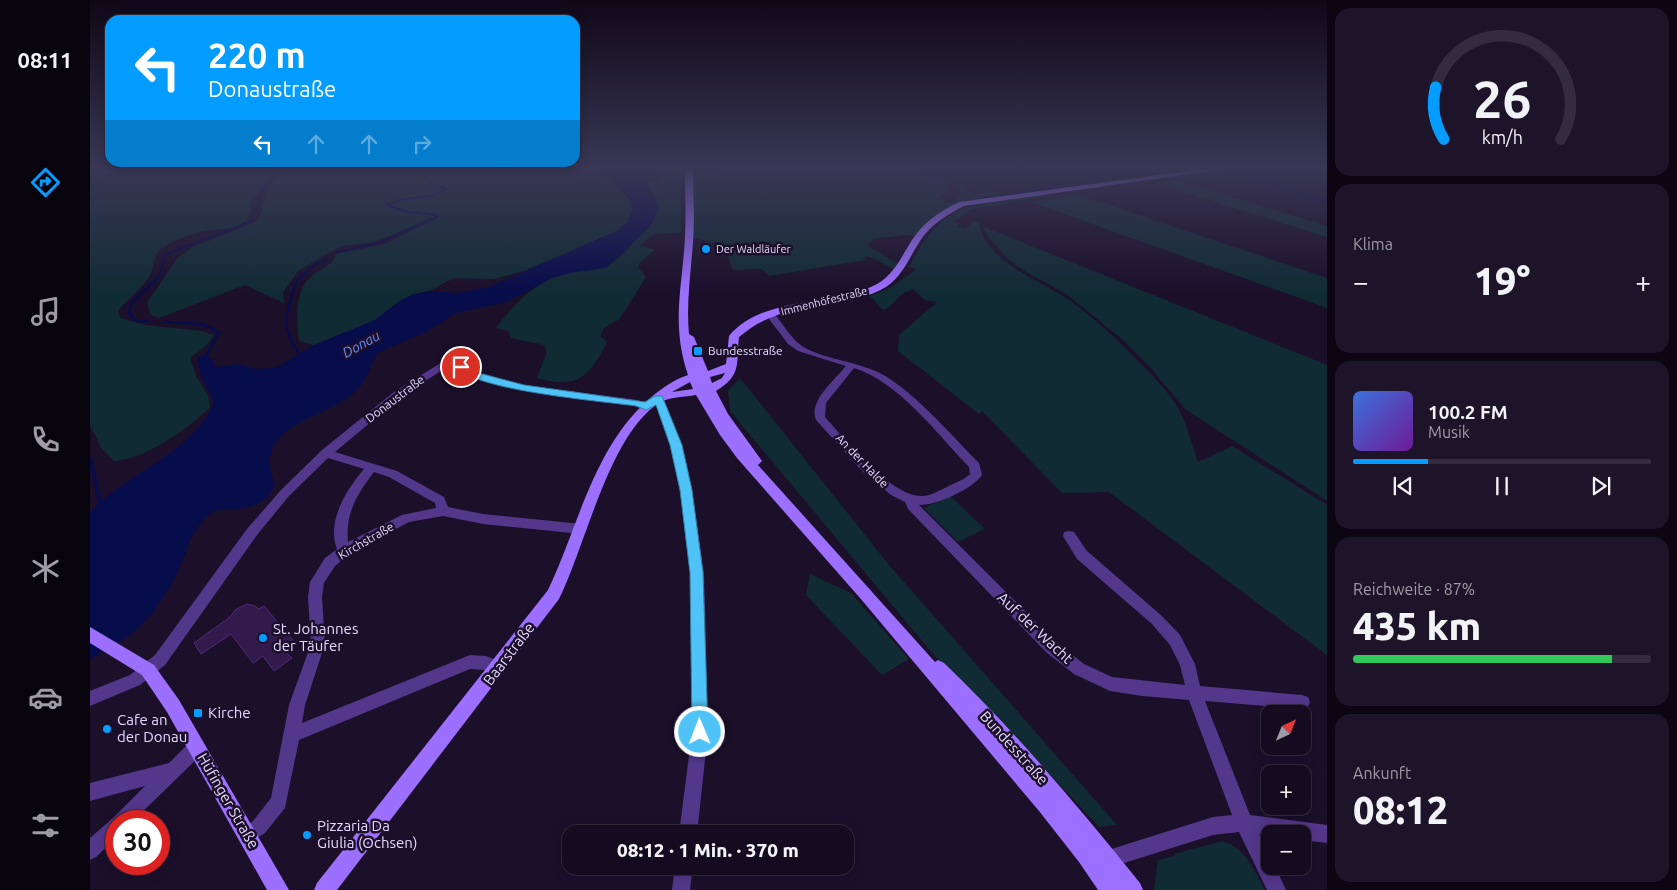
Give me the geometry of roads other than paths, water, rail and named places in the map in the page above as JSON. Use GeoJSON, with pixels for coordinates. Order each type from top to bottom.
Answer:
{"type":"FeatureCollection","features":[{"type":"Feature","properties":{"kind":"street","name":"Bundesstraße"},"geometry":{"type":"LineString","coordinates":[[688,210],[684,326],[686,353],[704,390],[753,457],[817,538],[884,616],[965,694],[1033,769],[1101,862],[1133,890]]}},
{"type":"Feature","properties":{"kind":"street","name":"Immenhöfestraße"},"geometry":{"type":"LineString","coordinates":[[704,390],[719,385],[730,374],[734,336],[755,321],[770,315],[859,294],[881,286],[896,276],[920,234],[940,216],[952,210]]}},
{"type":"Feature","properties":{"kind":"street"},"geometry":{"type":"LineString","coordinates":[[770,315],[796,346],[870,371],[896,389],[975,466],[976,475],[971,480],[927,500],[910,500]]}},
{"type":"Feature","properties":{"kind":"street","name":"Donaustraße"},"geometry":{"type":"LineString","coordinates":[[90,699],[127,684],[145,667],[160,660],[252,532],[285,493],[326,453],[398,394],[442,366],[454,365],[471,374],[524,388],[638,403],[652,403]]}},
{"type":"Feature","properties":{"kind":"street","name":"An der Halde"},"geometry":{"type":"LineString","coordinates":[[852,365],[821,403],[820,418],[884,486],[910,500]]}},
{"type":"Feature","properties":{"kind":"street"},"geometry":{"type":"LineString","coordinates":[[698,377],[721,372],[731,366]]}},
{"type":"Feature","properties":{"kind":"street","name":"Baarstraße"},"geometry":{"type":"LineString","coordinates":[[324,890],[499,668],[554,594],[564,575],[604,466],[630,424],[673,386],[698,377]]}},
{"type":"Feature","properties":{"kind":"street"},"geometry":{"type":"LineString","coordinates":[[689,825],[700,732],[697,573],[686,490],[676,445],[652,403],[704,390]]}},
{"type":"Feature","properties":{"kind":"street"},"geometry":{"type":"LineString","coordinates":[[326,453],[393,474],[440,500],[443,512]]}},
{"type":"Feature","properties":{"kind":"street"},"geometry":{"type":"LineString","coordinates":[[346,549],[342,546],[341,520],[350,495],[371,468]]}},
{"type":"Feature","properties":{"kind":"street","name":"Auf der Wacht"},"geometry":{"type":"LineString","coordinates":[[910,500],[912,506],[1052,648],[1079,669],[1110,684],[1142,689],[1302,702]]}},
{"type":"Feature","properties":{"kind":"street","name":"Kirchstraße"},"geometry":{"type":"LineString","coordinates":[[248,835],[259,827],[279,802],[297,704],[318,644],[315,596],[317,582],[330,562],[346,549],[406,518],[443,512],[483,519],[581,529]]}},
{"type":"Feature","properties":{"kind":"street"},"geometry":{"type":"LineString","coordinates":[[1069,536],[1082,555],[1157,620],[1175,640],[1187,664],[1194,692],[1244,823],[1277,890]]}},
{"type":"Feature","properties":{"kind":"street","name":"Hüfinger Straße"},"geometry":{"type":"LineString","coordinates":[[90,634],[145,667],[173,706],[280,890]]}},
{"type":"Feature","properties":{"kind":"street"},"geometry":{"type":"LineString","coordinates":[[291,735],[470,662],[486,663],[499,668]]}},
{"type":"Feature","properties":{"kind":"street"},"geometry":{"type":"LineString","coordinates":[[132,810],[197,747]]}},
{"type":"Feature","properties":{"kind":"street"},"geometry":{"type":"LineString","coordinates":[[90,792],[175,769]]}},
{"type":"Feature","properties":{"kind":"street"},"geometry":{"type":"LineString","coordinates":[[1101,862],[1214,826],[1244,823],[1327,834]]}},
{"type":"Feature","properties":{"kind":"street"},"geometry":{"type":"LineString","coordinates":[[90,851],[105,837]]}},
{"type":"Feature","properties":{"kind":"street","name":"Bundesstraße"},"geometry":{"type":"LineString","coordinates":[[1101,862],[1110,890]]}},
{"type":"Feature","properties":{"kind":"street"},"geometry":{"type":"LineString","coordinates":[[681,890],[683,875]]}},
{"type":"Feature","properties":{"kind":"water","name":"Donau"},"geometry":{"type":"Polygon","coordinates":[[[633,210],[658,210],[651,226],[606,268],[570,273],[552,278],[506,302],[456,313],[424,333],[377,353],[366,377],[357,390],[344,400],[282,435],[273,448],[270,464],[275,485],[269,495],[259,503],[242,509],[216,510],[204,519],[191,539],[170,586],[153,613],[133,633],[90,659],[90,512],[105,498],[174,450],[203,421],[214,403],[199,370],[198,358],[205,355],[211,358],[216,367],[240,364],[255,369],[276,368],[314,345],[375,320],[401,300],[413,294],[429,291],[457,293],[489,287],[617,231],[627,222],[633,210]]]}},
{"type":"Feature","properties":{"kind":"waterway"},"geometry":{"type":"LineString","coordinates":[[151,285],[159,277],[165,255],[251,221],[256,210]]}},
{"type":"Feature","properties":{"kind":"waterway"},"geometry":{"type":"LineString","coordinates":[[334,253],[374,244],[436,218],[437,215],[401,210]]}},
{"type":"Feature","properties":{"kind":"waterway"},"geometry":{"type":"LineString","coordinates":[[295,285],[296,281],[317,263],[327,259]]}},
{"type":"Feature","properties":{"kind":"waterway"},"geometry":{"type":"LineString","coordinates":[[149,321],[136,321],[129,314],[131,304],[152,283]]}},
{"type":"Feature","properties":{"kind":"waterway"},"geometry":{"type":"LineString","coordinates":[[295,283],[286,322],[290,337],[301,357]]}},
{"type":"Feature","properties":{"kind":"waterway"},"geometry":{"type":"LineString","coordinates":[[165,322],[201,324],[219,332],[205,358]]}},
{"type":"Feature","properties":{"kind":"waterway"},"geometry":{"type":"LineString","coordinates":[[90,459],[101,505]]}},
{"type":"Feature","properties":{"kind":"place","name":"Der Waldläufer"},"geometry":{"type":"Point","coordinates":[706,249]}},
{"type":"Feature","properties":{"kind":"place","name":"Bundesstraße"},"geometry":{"type":"Point","coordinates":[698,351]}},
{"type":"Feature","properties":{"kind":"place","name":"St. Johannes der Täufer"},"geometry":{"type":"Point","coordinates":[263,638]}},
{"type":"Feature","properties":{"kind":"place","name":"Kirche"},"geometry":{"type":"Point","coordinates":[198,713]}},
{"type":"Feature","properties":{"kind":"place","name":"Cafe an der Donau"},"geometry":{"type":"Point","coordinates":[107,729]}},
{"type":"Feature","properties":{"kind":"place","name":"Pizzaria Da Giulia (Ochsen)"},"geometry":{"type":"Point","coordinates":[307,835]}}]}
